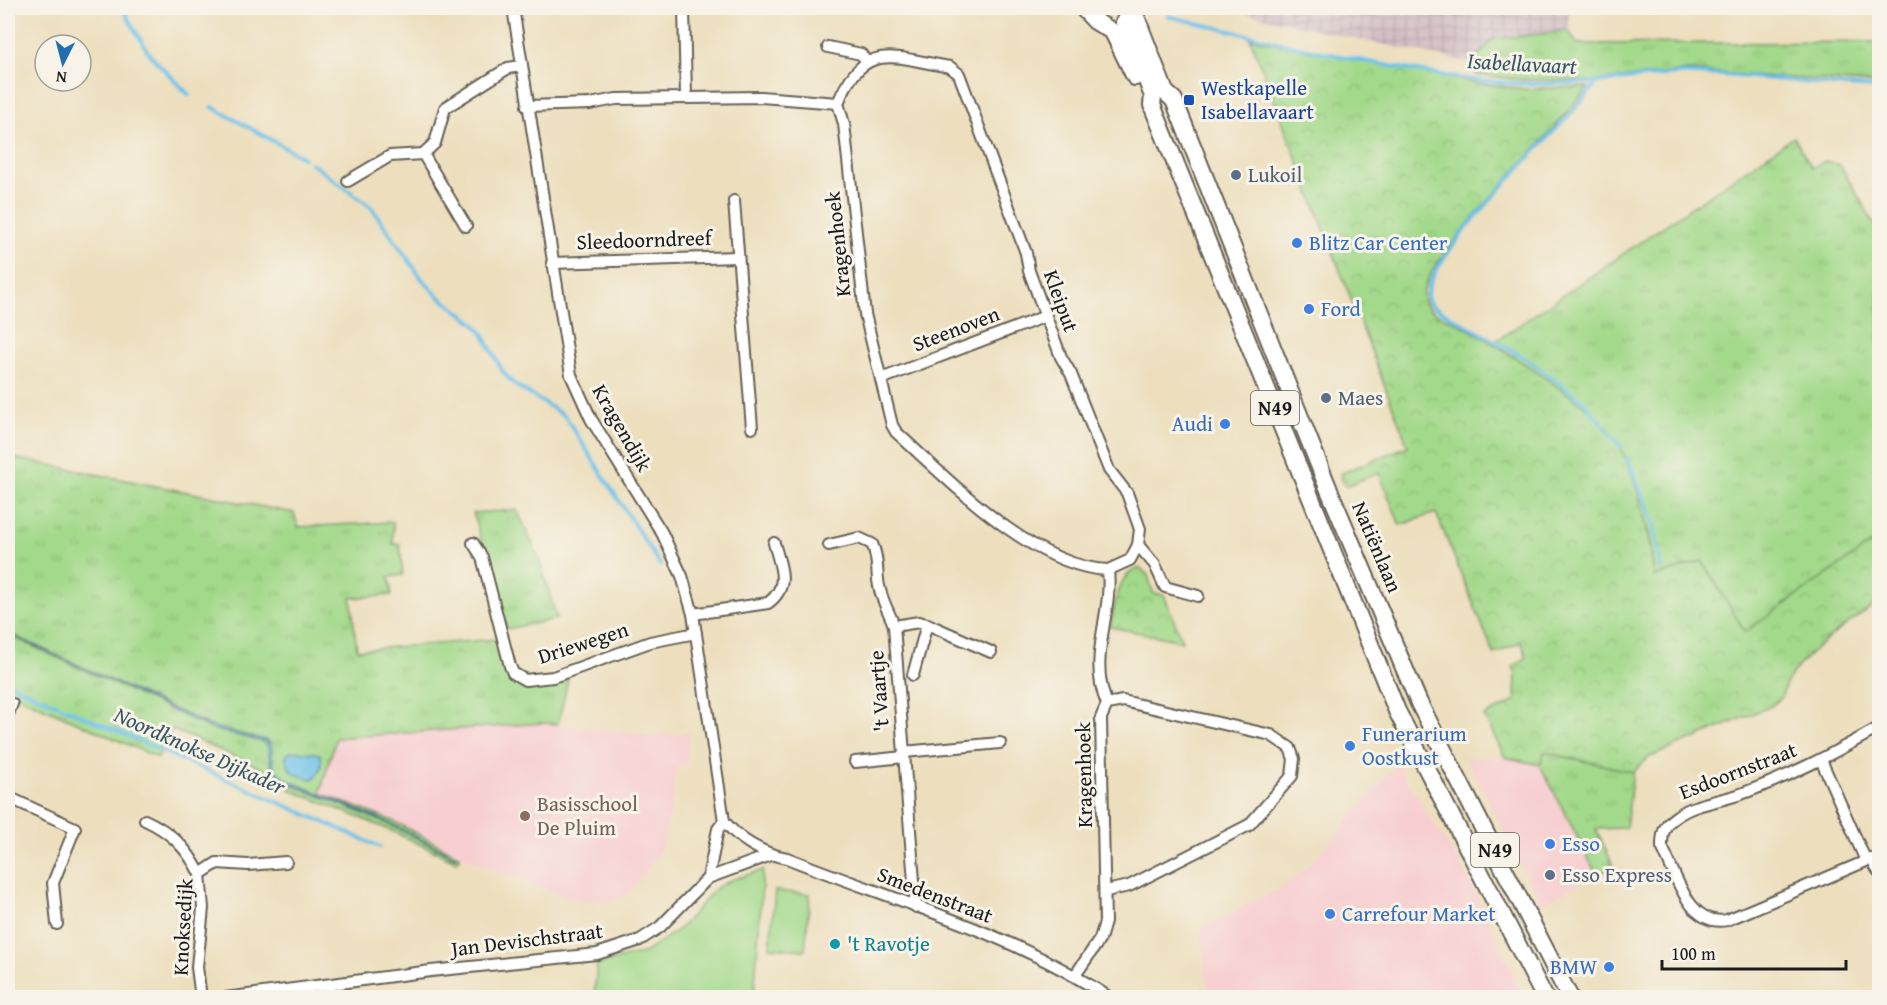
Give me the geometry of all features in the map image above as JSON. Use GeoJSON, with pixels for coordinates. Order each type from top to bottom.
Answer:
{"type":"FeatureCollection","features":[{"type":"Feature","properties":{"kind":"main road","name":"Natiënlaan"},"geometry":{"type":"LineString","coordinates":[[1083,8],[1095,21],[1113,32],[1144,99],[1152,105]]}},
{"type":"Feature","properties":{"kind":"main road"},"geometry":{"type":"LineString","coordinates":[[1097,8],[1108,17],[1138,13]]}},
{"type":"Feature","properties":{"kind":"main road","name":"Natiënlaan"},"geometry":{"type":"LineString","coordinates":[[1138,13],[1153,96],[1152,105],[1397,711],[1545,998]]}},
{"type":"Feature","properties":{"kind":"main road","name":"Natiënlaan"},"geometry":{"type":"LineString","coordinates":[[1138,13],[1175,90],[1174,100],[1322,474],[1419,703],[1570,998]]}},
{"type":"Feature","properties":{"kind":"street","name":"Kragendijk"},"geometry":{"type":"LineString","coordinates":[[513,8],[567,357],[579,397],[674,553],[693,614],[724,821],[718,829],[708,878]]}},
{"type":"Feature","properties":{"kind":"street"},"geometry":{"type":"LineString","coordinates":[[684,8],[686,98]]}},
{"type":"Feature","properties":{"kind":"street","name":"Kleiput"},"geometry":{"type":"LineString","coordinates":[[828,47],[861,54],[866,61],[888,57],[950,67],[959,74],[1026,253],[1029,271],[1046,316],[1109,470],[1127,493],[1140,529],[1138,545]]}},
{"type":"Feature","properties":{"kind":"street"},"geometry":{"type":"LineString","coordinates":[[527,106],[590,104],[616,99],[761,97],[838,104],[844,89],[866,61]]}},
{"type":"Feature","properties":{"kind":"street"},"geometry":{"type":"LineString","coordinates":[[348,181],[390,156],[423,154],[435,143],[445,108],[508,68],[521,66]]}},
{"type":"Feature","properties":{"kind":"street","name":"Kragenhoek"},"geometry":{"type":"LineString","coordinates":[[838,104],[844,124],[865,314],[896,432],[971,501],[1003,525],[1069,564],[1108,570],[1109,582],[1101,626],[1100,666],[1101,689],[1107,704],[1101,718],[1106,891],[1104,931],[1076,974]]}},
{"type":"Feature","properties":{"kind":"street"},"geometry":{"type":"LineString","coordinates":[[423,154],[466,226]]}},
{"type":"Feature","properties":{"kind":"street","name":"Sleedoorndreef"},"geometry":{"type":"LineString","coordinates":[[734,201],[736,257],[752,428]]}},
{"type":"Feature","properties":{"kind":"street","name":"Sleedoorndreef"},"geometry":{"type":"LineString","coordinates":[[552,263],[736,257]]}},
{"type":"Feature","properties":{"kind":"street","name":"Steenoven"},"geometry":{"type":"LineString","coordinates":[[881,379],[1046,316]]}},
{"type":"Feature","properties":{"kind":"street","name":"'t Vaartje"},"geometry":{"type":"LineString","coordinates":[[829,545],[859,538],[872,544],[876,553],[879,587],[886,613],[892,618],[894,626],[916,907]]}},
{"type":"Feature","properties":{"kind":"street","name":"Driewegen"},"geometry":{"type":"LineString","coordinates":[[473,543],[482,557],[510,666],[518,677],[525,680],[553,677],[650,642],[696,633]]}},
{"type":"Feature","properties":{"kind":"street"},"geometry":{"type":"LineString","coordinates":[[693,614],[768,603],[775,598],[783,586],[783,577],[774,543]]}},
{"type":"Feature","properties":{"kind":"street"},"geometry":{"type":"LineString","coordinates":[[1108,570],[1130,560],[1138,545],[1155,565],[1165,587],[1198,596]]}},
{"type":"Feature","properties":{"kind":"street","name":"'t Vaartje"},"geometry":{"type":"LineString","coordinates":[[894,626],[919,622],[927,624],[991,652]]}},
{"type":"Feature","properties":{"kind":"street","name":"'t Vaartje"},"geometry":{"type":"LineString","coordinates":[[914,675],[927,624]]}},
{"type":"Feature","properties":{"kind":"street"},"geometry":{"type":"LineString","coordinates":[[1106,891],[1130,886],[1249,825],[1289,782],[1294,765],[1290,748],[1271,735],[1123,701],[1107,704]]}},
{"type":"Feature","properties":{"kind":"street","name":"Esdoornstraat"},"geometry":{"type":"LineString","coordinates":[[1872,858],[1733,918],[1717,921],[1698,914],[1662,847],[1663,831],[1667,824],[1683,813],[1738,794],[1821,760],[1880,727]]}},
{"type":"Feature","properties":{"kind":"street","name":"'t Vaartje"},"geometry":{"type":"LineString","coordinates":[[855,762],[1000,743]]}},
{"type":"Feature","properties":{"kind":"street","name":"Esdoornstraat"},"geometry":{"type":"LineString","coordinates":[[1821,760],[1880,874]]}},
{"type":"Feature","properties":{"kind":"street"},"geometry":{"type":"LineString","coordinates":[[8,797],[75,828],[53,883],[57,924]]}},
{"type":"Feature","properties":{"kind":"street"},"geometry":{"type":"LineString","coordinates":[[145,820],[176,838],[200,874]]}},
{"type":"Feature","properties":{"kind":"street","name":"Smedenstraat"},"geometry":{"type":"LineString","coordinates":[[724,821],[742,838],[771,855],[787,858],[1038,956],[1076,974],[1110,998]]}},
{"type":"Feature","properties":{"kind":"street","name":"Jan Devischstraat"},"geometry":{"type":"LineString","coordinates":[[225,998],[431,971],[597,954],[640,940],[660,927],[708,878],[771,855]]}},
{"type":"Feature","properties":{"kind":"street","name":"Knoksedijk"},"geometry":{"type":"LineString","coordinates":[[201,998],[198,967],[203,908],[200,874],[217,863],[248,865],[286,862]]}},
{"type":"Feature","properties":{"kind":"street"},"geometry":{"type":"LineString","coordinates":[[330,985],[330,998]]}},
{"type":"Feature","properties":{"kind":"shaded area"},"geometry":{"type":"Polygon","coordinates":[[[1225,8],[1569,8],[1569,31],[1493,39],[1472,63],[1225,8]]]}},
{"type":"Feature","properties":{"kind":"shaded area","name":"Basisschool De Pluim"},"geometry":{"type":"Polygon","coordinates":[[[543,723],[647,735],[689,733],[686,765],[680,766],[675,774],[671,810],[660,852],[629,893],[612,902],[575,901],[460,856],[395,822],[320,793],[336,737],[543,723]]]}},
{"type":"Feature","properties":{"kind":"shaded area"},"geometry":{"type":"Polygon","coordinates":[[[1505,757],[1540,765],[1597,875],[1541,904],[1466,758],[1505,757]]]}},
{"type":"Feature","properties":{"kind":"shaded area"},"geometry":{"type":"Polygon","coordinates":[[[1396,764],[1464,870],[1524,997],[1208,997],[1201,929],[1282,887],[1311,863],[1396,764]]]}},
{"type":"Feature","properties":{"kind":"green space"},"geometry":{"type":"Polygon","coordinates":[[[1569,31],[1577,44],[1879,42],[1879,84],[1688,71],[1594,81],[1525,80],[1476,75],[1472,63],[1493,39],[1569,31]]]}},
{"type":"Feature","properties":{"kind":"green space"},"geometry":{"type":"Polygon","coordinates":[[[1250,38],[1475,83],[1525,89],[1588,87],[1475,216],[1433,269],[1425,284],[1424,301],[1433,312],[1480,336],[1526,365],[1576,400],[1604,425],[1612,434],[1629,465],[1646,522],[1654,577],[1702,561],[1745,632],[1879,538],[1879,601],[1837,631],[1807,657],[1786,684],[1782,697],[1771,706],[1648,758],[1633,772],[1544,752],[1540,765],[1505,757],[1484,716],[1515,701],[1516,673],[1513,667],[1527,657],[1521,642],[1494,654],[1436,513],[1400,525],[1379,473],[1345,486],[1340,474],[1408,446],[1250,38]]]}},
{"type":"Feature","properties":{"kind":"green space"},"geometry":{"type":"Polygon","coordinates":[[[1794,137],[1812,168],[1825,161],[1840,165],[1879,232],[1879,538],[1745,633],[1702,561],[1654,577],[1650,539],[1640,502],[1619,450],[1540,375],[1493,343],[1794,137]]]}},
{"type":"Feature","properties":{"kind":"green space"},"geometry":{"type":"Polygon","coordinates":[[[8,457],[294,513],[298,527],[393,522],[393,544],[400,544],[403,575],[389,577],[392,595],[351,598],[357,650],[498,639],[503,665],[518,685],[568,679],[558,724],[543,723],[336,738],[320,793],[395,822],[460,856],[457,862],[390,830],[291,790],[270,772],[171,729],[158,758],[8,692],[8,635],[212,729],[267,743],[272,770],[288,783],[391,825],[456,857],[391,824],[289,781],[274,769],[271,745],[268,741],[213,727],[8,633],[8,457]]]}},
{"type":"Feature","properties":{"kind":"green space"},"geometry":{"type":"Polygon","coordinates":[[[517,510],[538,556],[557,619],[507,629],[473,513],[517,510]]]}},
{"type":"Feature","properties":{"kind":"green space"},"geometry":{"type":"Polygon","coordinates":[[[1140,568],[1148,575],[1153,593],[1164,595],[1182,641],[1110,627],[1122,584],[1132,571],[1140,568]]]}},
{"type":"Feature","properties":{"kind":"green space"},"geometry":{"type":"Polygon","coordinates":[[[1544,752],[1633,772],[1626,828],[1596,829],[1614,867],[1597,875],[1540,765],[1544,752]]]}},
{"type":"Feature","properties":{"kind":"green space"},"geometry":{"type":"Polygon","coordinates":[[[763,870],[754,997],[594,997],[597,965],[646,952],[680,928],[716,888],[731,880],[763,870]]]}},
{"type":"Feature","properties":{"kind":"green space"},"geometry":{"type":"Polygon","coordinates":[[[775,891],[810,894],[805,950],[770,947],[775,891]]]}},
{"type":"Feature","properties":{"kind":"water"},"geometry":{"type":"Polygon","coordinates":[[[8,633],[213,727],[268,741],[271,745],[274,769],[289,781],[391,824],[456,858],[391,825],[288,783],[272,770],[267,743],[212,729],[8,633]]]}},
{"type":"Feature","properties":{"kind":"water"},"geometry":{"type":"Polygon","coordinates":[[[290,752],[320,754],[320,768],[312,779],[294,773],[288,766],[286,756],[290,752]]]}},
{"type":"Feature","properties":{"kind":"waterway"},"geometry":{"type":"LineString","coordinates":[[122,8],[150,55],[189,95]]}},
{"type":"Feature","properties":{"kind":"waterway","name":"Isabellavaart"},"geometry":{"type":"LineString","coordinates":[[1168,16],[1359,60],[1490,82],[1568,84],[1689,74],[1880,88]]}},
{"type":"Feature","properties":{"kind":"waterway"},"geometry":{"type":"LineString","coordinates":[[1597,83],[1467,228],[1433,276],[1427,296],[1432,306],[1525,358],[1583,401],[1621,447]]}},
{"type":"Feature","properties":{"kind":"waterway"},"geometry":{"type":"LineString","coordinates":[[212,107],[304,158]]}},
{"type":"Feature","properties":{"kind":"waterway"},"geometry":{"type":"LineString","coordinates":[[311,163],[371,207],[422,279],[437,295],[474,323],[482,332],[503,372],[515,385],[565,416],[660,565]]}},
{"type":"Feature","properties":{"kind":"waterway"},"geometry":{"type":"LineString","coordinates":[[1627,458],[1652,518],[1661,569]]}},
{"type":"Feature","properties":{"kind":"waterway","name":"Noordknokse Dijkader"},"geometry":{"type":"LineString","coordinates":[[8,683],[380,847]]}},
{"type":"Feature","properties":{"kind":"place","name":"Westkapelle Isabellavaart"},"geometry":{"type":"Point","coordinates":[1189,100]}},
{"type":"Feature","properties":{"kind":"place","name":"Lukoil"},"geometry":{"type":"Point","coordinates":[1236,175]}},
{"type":"Feature","properties":{"kind":"place","name":"Blitz Car Center"},"geometry":{"type":"Point","coordinates":[1297,243]}},
{"type":"Feature","properties":{"kind":"place","name":"Ford"},"geometry":{"type":"Point","coordinates":[1309,309]}},
{"type":"Feature","properties":{"kind":"place","name":"Maes"},"geometry":{"type":"Point","coordinates":[1326,398]}},
{"type":"Feature","properties":{"kind":"place","name":"Audi"},"geometry":{"type":"Point","coordinates":[1225,424]}},
{"type":"Feature","properties":{"kind":"place","name":"Funerarium Oostkust"},"geometry":{"type":"Point","coordinates":[1350,746]}},
{"type":"Feature","properties":{"kind":"place","name":"Basisschool De Pluim"},"geometry":{"type":"Point","coordinates":[525,816]}},
{"type":"Feature","properties":{"kind":"place","name":"Esso"},"geometry":{"type":"Point","coordinates":[1550,844]}},
{"type":"Feature","properties":{"kind":"place","name":"Esso Express"},"geometry":{"type":"Point","coordinates":[1550,875]}},
{"type":"Feature","properties":{"kind":"place","name":"Carrefour Market"},"geometry":{"type":"Point","coordinates":[1330,914]}},
{"type":"Feature","properties":{"kind":"place","name":"'t Ravotje"},"geometry":{"type":"Point","coordinates":[835,944]}},
{"type":"Feature","properties":{"kind":"place","name":"BMW"},"geometry":{"type":"Point","coordinates":[1609,967]}}]}
